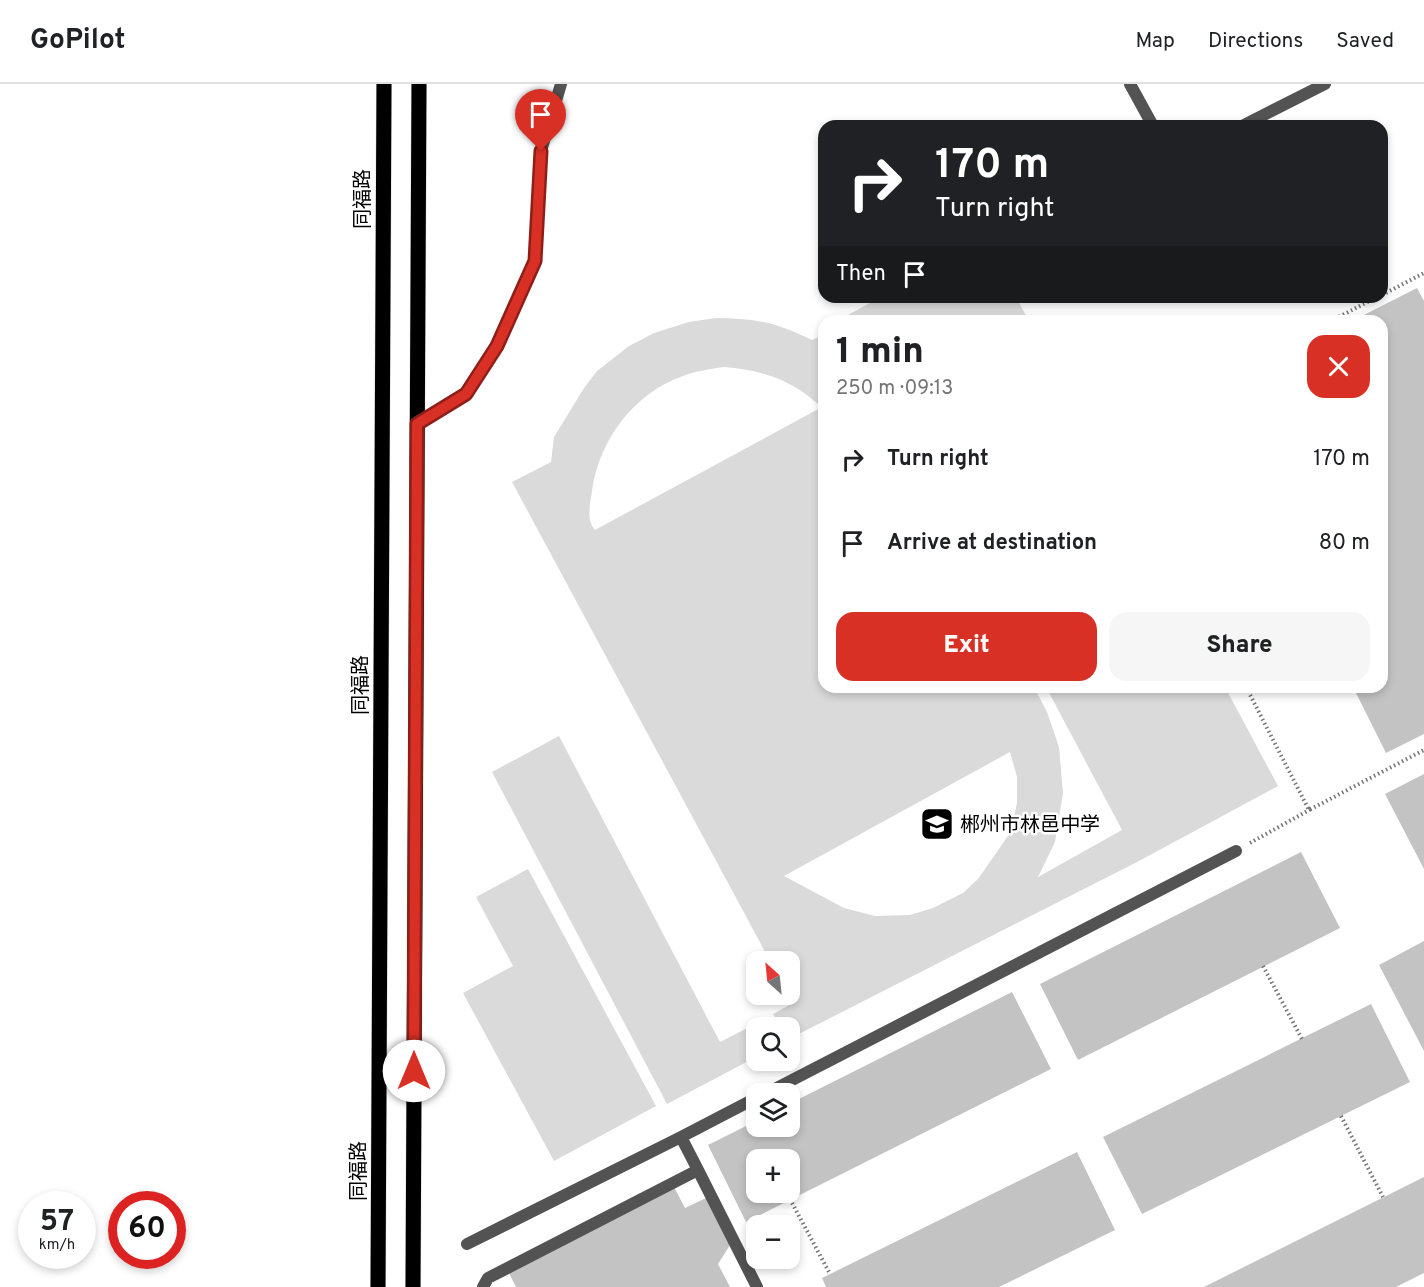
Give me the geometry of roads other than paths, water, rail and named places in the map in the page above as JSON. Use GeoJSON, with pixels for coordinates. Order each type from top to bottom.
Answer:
{"type":"FeatureCollection","features":[{"type":"Feature","properties":{"kind":"main road","name":"同福路"},"geometry":{"type":"LineString","coordinates":[[378,1287],[384,84]]}},
{"type":"Feature","properties":{"kind":"main road"},"geometry":{"type":"LineString","coordinates":[[413,1287],[419,84]]}},
{"type":"Feature","properties":{"kind":"lane"},"geometry":{"type":"LineString","coordinates":[[417,424],[466,394],[497,346],[535,261],[541,151],[561,84]]}},
{"type":"Feature","properties":{"kind":"lane"},"geometry":{"type":"LineString","coordinates":[[1130,84],[1150,120]]}},
{"type":"Feature","properties":{"kind":"lane"},"geometry":{"type":"LineString","coordinates":[[1254,120],[1325,84]]}},
{"type":"Feature","properties":{"kind":"lane"},"geometry":{"type":"LineString","coordinates":[[786,1083],[1236,851]]}},
{"type":"Feature","properties":{"kind":"lane"},"geometry":{"type":"LineString","coordinates":[[468,1244],[746,1103]]}},
{"type":"Feature","properties":{"kind":"lane"},"geometry":{"type":"LineString","coordinates":[[681,1137],[757,1287]]}},
{"type":"Feature","properties":{"kind":"lane"},"geometry":{"type":"LineString","coordinates":[[483,1287],[488,1278],[698,1170]]}},
{"type":"Feature","properties":{"kind":"place","name":"郴州市林邑中学"},"geometry":{"type":"Point","coordinates":[937,824]}}]}
